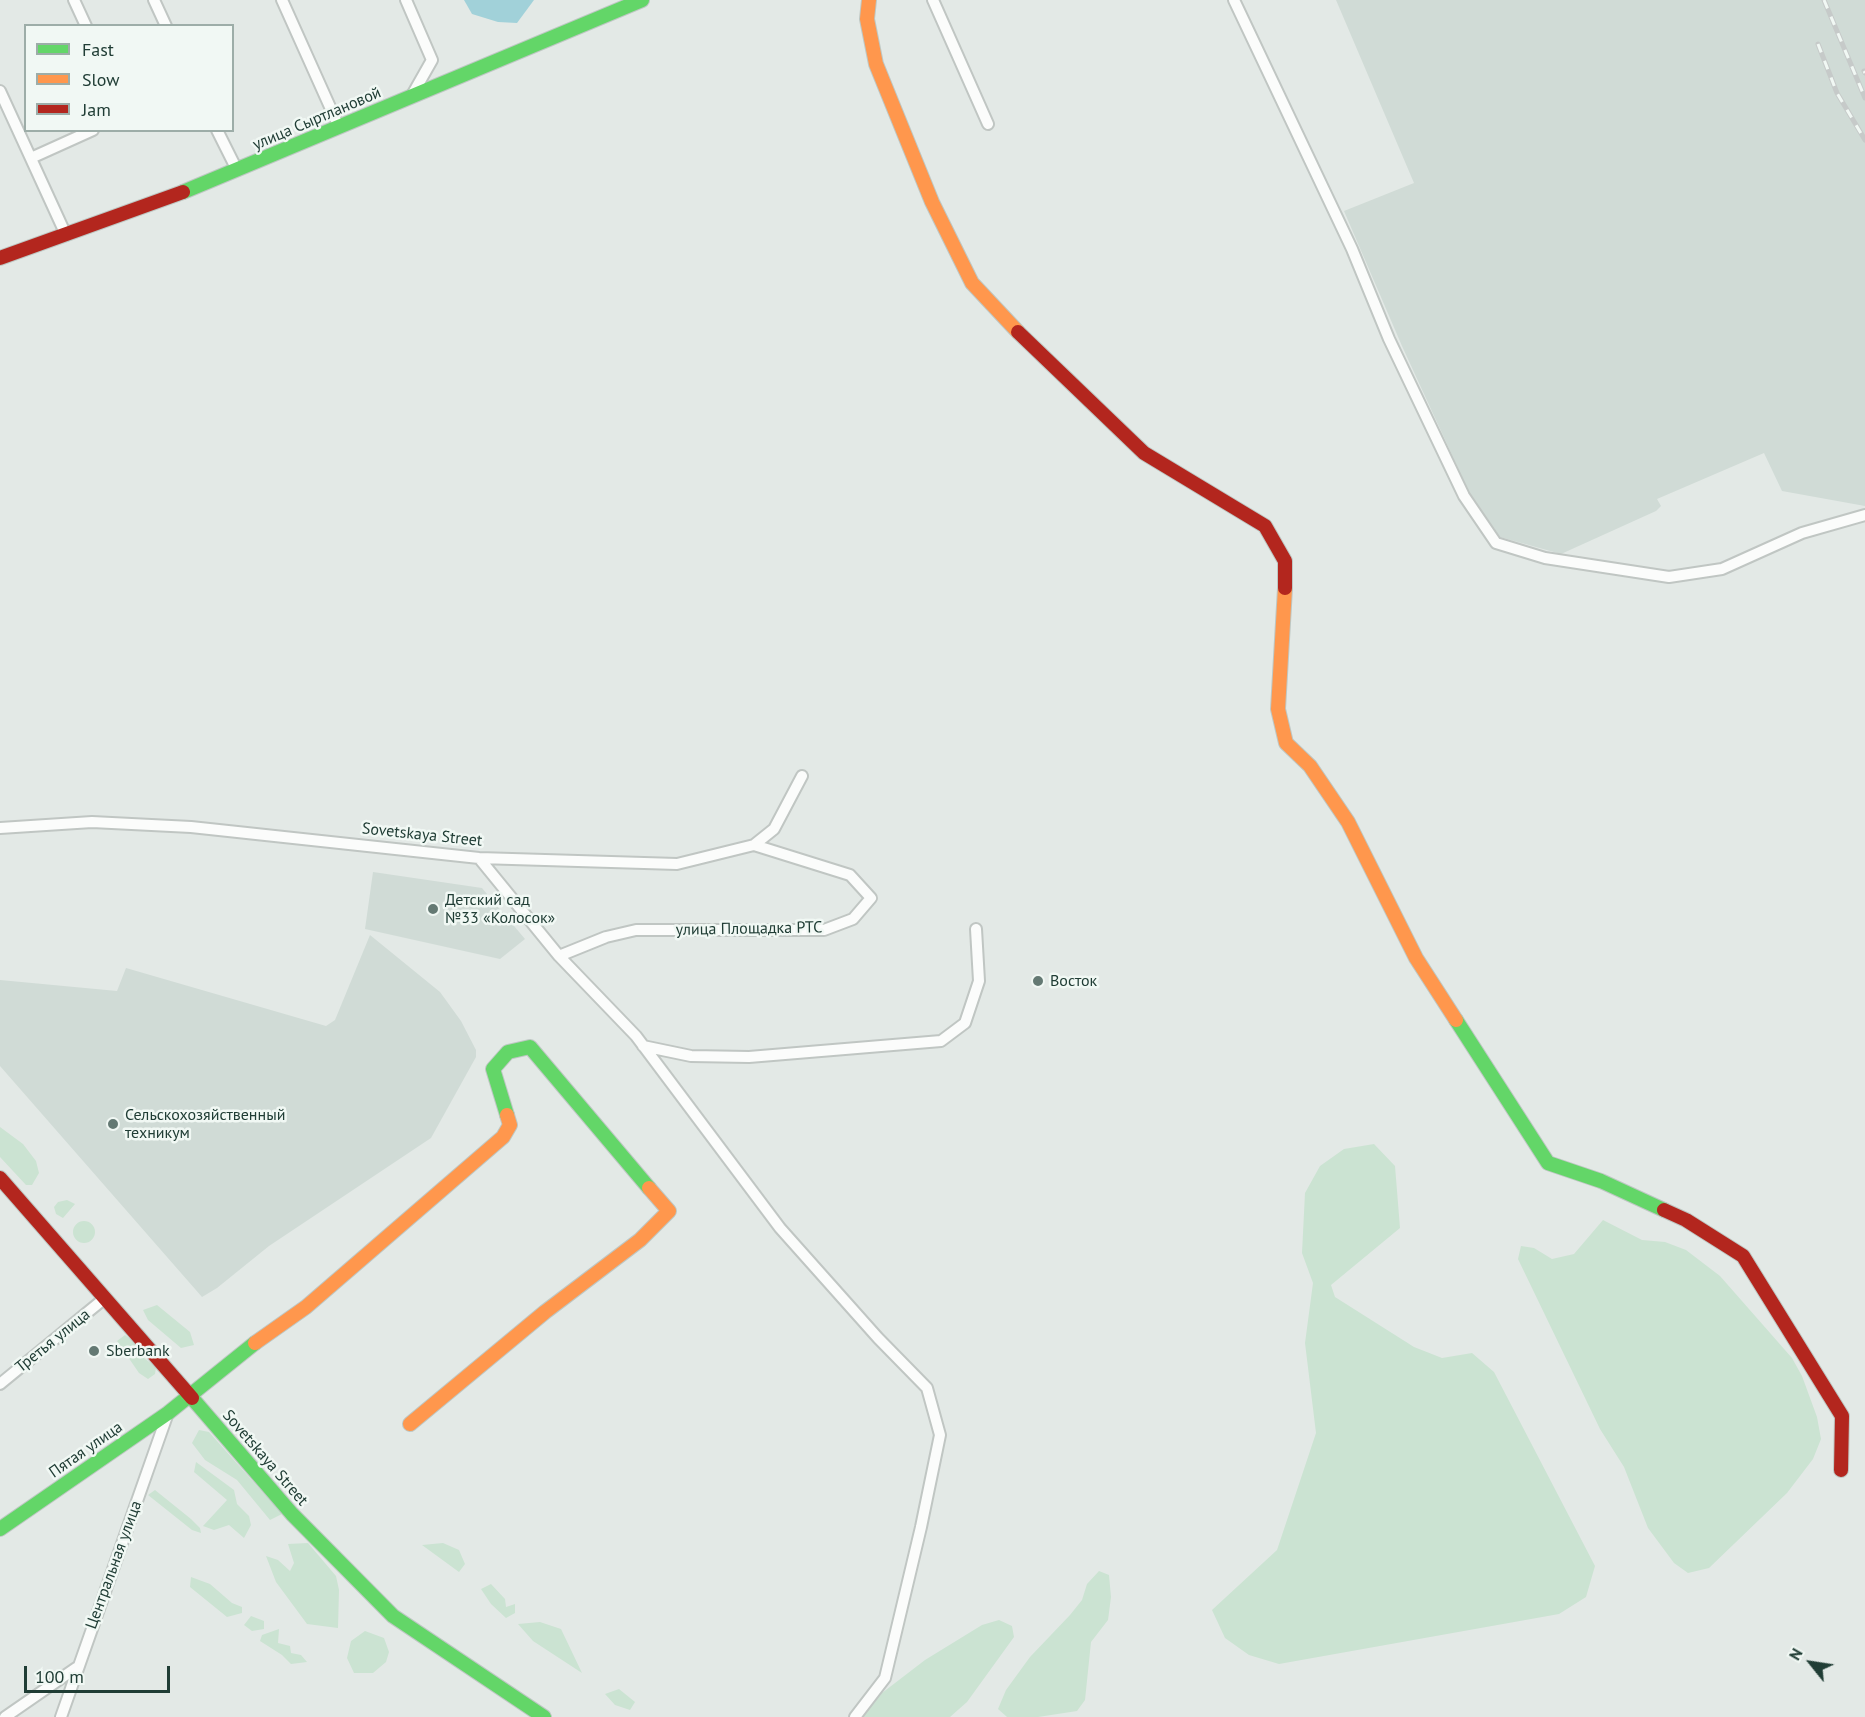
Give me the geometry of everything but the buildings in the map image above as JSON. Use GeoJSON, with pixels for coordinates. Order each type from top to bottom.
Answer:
{"type":"FeatureCollection","features":[{"type":"Feature","properties":{"kind":"street"},"geometry":{"type":"LineString","coordinates":[[74,0],[85,24]]}},
{"type":"Feature","properties":{"kind":"street"},"geometry":{"type":"LineString","coordinates":[[154,0],[165,24]]}},
{"type":"Feature","properties":{"kind":"street"},"geometry":{"type":"LineString","coordinates":[[282,0],[339,127]]}},
{"type":"Feature","properties":{"kind":"street"},"geometry":{"type":"LineString","coordinates":[[406,0],[432,60],[411,97]]}},
{"type":"Feature","properties":{"kind":"street","name":"улица Сыртлановой"},"geometry":{"type":"LineString","coordinates":[[0,258],[144,208],[642,0]]}},
{"type":"Feature","properties":{"kind":"street"},"geometry":{"type":"LineString","coordinates":[[869,0],[867,19],[880,75],[932,202],[972,283],[1039,355],[1144,453],[1264,526],[1286,561],[1278,709],[1286,743],[1310,766],[1348,822],[1416,958],[1548,1162],[1601,1182],[1686,1220],[1743,1256],[1842,1416],[1841,1470]]}},
{"type":"Feature","properties":{"kind":"street"},"geometry":{"type":"LineString","coordinates":[[933,0],[988,124]]}},
{"type":"Feature","properties":{"kind":"street"},"geometry":{"type":"LineString","coordinates":[[1234,0],[1347,239],[1389,339],[1464,496],[1496,543],[1545,558],[1669,578],[1722,569],[1802,533],[1865,515]]}},
{"type":"Feature","properties":{"kind":"street"},"geometry":{"type":"LineString","coordinates":[[0,91],[66,235]]}},
{"type":"Feature","properties":{"kind":"street"},"geometry":{"type":"LineString","coordinates":[[31,158],[89,132]]}},
{"type":"Feature","properties":{"kind":"street"},"geometry":{"type":"LineString","coordinates":[[218,132],[237,170]]}},
{"type":"Feature","properties":{"kind":"street","name":"Sovetskaya Street"},"geometry":{"type":"LineString","coordinates":[[0,828],[92,822],[192,827],[479,858],[677,864],[754,845],[774,829],[802,776]]}},
{"type":"Feature","properties":{"kind":"street","name":"улица Площадка РТС"},"geometry":{"type":"LineString","coordinates":[[560,956],[606,937],[636,930],[824,930],[853,919],[871,898],[850,875],[754,845]]}},
{"type":"Feature","properties":{"kind":"street"},"geometry":{"type":"LineString","coordinates":[[479,858],[560,956],[643,1046],[780,1228],[878,1338],[927,1388],[939,1435],[921,1527],[885,1678],[855,1717]]}},
{"type":"Feature","properties":{"kind":"street"},"geometry":{"type":"LineString","coordinates":[[643,1046],[691,1056],[749,1057],[941,1041],[965,1023],[979,981],[976,929]]}},
{"type":"Feature","properties":{"kind":"street","name":"Пятая улица"},"geometry":{"type":"LineString","coordinates":[[0,1529],[168,1413],[306,1307],[503,1137],[510,1125],[493,1069],[508,1052],[530,1047],[669,1211],[640,1240],[545,1312],[410,1424]]}},
{"type":"Feature","properties":{"kind":"street","name":"Sovetskaya Street"},"geometry":{"type":"LineString","coordinates":[[0,1178],[5,1193],[105,1298],[292,1514],[393,1616],[544,1717]]}},
{"type":"Feature","properties":{"kind":"street","name":"Третья улица"},"geometry":{"type":"LineString","coordinates":[[0,1384],[105,1298]]}},
{"type":"Feature","properties":{"kind":"street","name":"Центральная улица"},"geometry":{"type":"LineString","coordinates":[[61,1717],[76,1668],[168,1413]]}},
{"type":"Feature","properties":{"kind":"street"},"geometry":{"type":"LineString","coordinates":[[5,1717],[76,1668]]}},
{"type":"Feature","properties":{"kind":"shaded area"},"geometry":{"type":"Polygon","coordinates":[[[1336,0],[1865,0],[1865,506],[1782,491],[1764,453],[1657,499],[1661,506],[1656,511],[1561,554],[1500,537],[1469,492],[1402,346],[1344,211],[1414,183],[1336,0]]]}},
{"type":"Feature","properties":{"kind":"shaded area","name":"Детский сад №33 «Колосок»"},"geometry":{"type":"Polygon","coordinates":[[[373,872],[482,888],[525,939],[500,959],[365,929],[373,872]]]}},
{"type":"Feature","properties":{"kind":"shaded area"},"geometry":{"type":"Polygon","coordinates":[[[370,935],[440,992],[461,1021],[476,1050],[476,1057],[431,1138],[269,1246],[217,1288],[202,1297],[0,1066],[0,980],[117,991],[126,968],[326,1026],[335,1020],[370,935]]]}},
{"type":"Feature","properties":{"kind":"green space"},"geometry":{"type":"Polygon","coordinates":[[[0,1127],[23,1144],[36,1161],[39,1173],[32,1185],[26,1185],[0,1157],[0,1127]]]}},
{"type":"Feature","properties":{"kind":"green space"},"geometry":{"type":"Polygon","coordinates":[[[1374,1144],[1395,1166],[1400,1228],[1331,1285],[1335,1297],[1414,1347],[1442,1358],[1472,1353],[1494,1372],[1595,1566],[1586,1597],[1559,1614],[1279,1664],[1249,1655],[1225,1638],[1212,1610],[1277,1550],[1316,1433],[1305,1343],[1313,1283],[1302,1253],[1305,1193],[1320,1166],[1344,1149],[1374,1144]]]}},
{"type":"Feature","properties":{"kind":"green space"},"geometry":{"type":"Polygon","coordinates":[[[67,1200],[75,1204],[63,1218],[56,1214],[54,1207],[58,1202],[67,1200]]]}},
{"type":"Feature","properties":{"kind":"green space"},"geometry":{"type":"Polygon","coordinates":[[[1603,1220],[1642,1240],[1665,1242],[1686,1250],[1720,1276],[1792,1358],[1802,1376],[1817,1417],[1821,1439],[1813,1459],[1787,1493],[1709,1568],[1688,1573],[1674,1563],[1648,1528],[1624,1467],[1600,1429],[1518,1259],[1521,1246],[1534,1248],[1552,1259],[1574,1254],[1603,1220]]]}},
{"type":"Feature","properties":{"kind":"green space"},"geometry":{"type":"Polygon","coordinates":[[[84,1221],[92,1224],[95,1232],[92,1240],[84,1243],[76,1240],[73,1232],[76,1224],[84,1221]]]}},
{"type":"Feature","properties":{"kind":"green space"},"geometry":{"type":"Polygon","coordinates":[[[157,1305],[190,1332],[194,1345],[181,1348],[148,1320],[143,1310],[157,1305]]]}},
{"type":"Feature","properties":{"kind":"green space"},"geometry":{"type":"Polygon","coordinates":[[[125,1335],[138,1345],[140,1355],[156,1367],[155,1374],[148,1379],[139,1373],[117,1341],[125,1335]]]}},
{"type":"Feature","properties":{"kind":"green space"},"geometry":{"type":"Polygon","coordinates":[[[199,1430],[209,1432],[282,1514],[270,1520],[237,1480],[205,1460],[192,1443],[199,1430]]]}},
{"type":"Feature","properties":{"kind":"green space"},"geometry":{"type":"Polygon","coordinates":[[[196,1462],[234,1490],[237,1504],[249,1516],[251,1525],[244,1538],[229,1525],[214,1530],[203,1526],[227,1500],[194,1472],[196,1462]]]}},
{"type":"Feature","properties":{"kind":"green space"},"geometry":{"type":"Polygon","coordinates":[[[155,1490],[191,1519],[200,1528],[201,1533],[192,1530],[148,1495],[155,1490]]]}},
{"type":"Feature","properties":{"kind":"green space"},"geometry":{"type":"Polygon","coordinates":[[[308,1543],[336,1576],[339,1590],[338,1628],[307,1624],[276,1582],[266,1556],[278,1560],[290,1571],[294,1563],[288,1544],[308,1543]]]}},
{"type":"Feature","properties":{"kind":"green space"},"geometry":{"type":"Polygon","coordinates":[[[443,1543],[459,1550],[465,1564],[459,1572],[422,1545],[443,1543]]]}},
{"type":"Feature","properties":{"kind":"green space"},"geometry":{"type":"Polygon","coordinates":[[[1099,1571],[1109,1575],[1111,1597],[1108,1620],[1091,1642],[1085,1700],[1077,1711],[1038,1717],[1007,1717],[998,1709],[1006,1690],[1030,1657],[1082,1600],[1087,1584],[1099,1571]]]}},
{"type":"Feature","properties":{"kind":"green space"},"geometry":{"type":"Polygon","coordinates":[[[191,1577],[210,1584],[232,1603],[242,1607],[242,1613],[227,1617],[190,1587],[191,1577]]]}},
{"type":"Feature","properties":{"kind":"green space"},"geometry":{"type":"Polygon","coordinates":[[[491,1584],[505,1599],[506,1607],[515,1604],[515,1613],[506,1618],[491,1604],[481,1589],[491,1584]]]}},
{"type":"Feature","properties":{"kind":"green space"},"geometry":{"type":"Polygon","coordinates":[[[251,1616],[264,1621],[264,1629],[252,1631],[244,1625],[251,1616]]]}},
{"type":"Feature","properties":{"kind":"green space"},"geometry":{"type":"Polygon","coordinates":[[[999,1620],[1012,1626],[1014,1637],[967,1702],[950,1717],[862,1717],[882,1693],[925,1660],[982,1625],[999,1620]]]}},
{"type":"Feature","properties":{"kind":"green space"},"geometry":{"type":"Polygon","coordinates":[[[540,1622],[561,1629],[582,1673],[533,1641],[518,1624],[540,1622]]]}},
{"type":"Feature","properties":{"kind":"green space"},"geometry":{"type":"Polygon","coordinates":[[[279,1629],[278,1643],[290,1646],[291,1653],[301,1655],[307,1662],[291,1664],[282,1655],[260,1641],[262,1635],[279,1629]]]}},
{"type":"Feature","properties":{"kind":"green space"},"geometry":{"type":"Polygon","coordinates":[[[365,1631],[384,1638],[389,1652],[386,1662],[373,1673],[354,1673],[347,1658],[351,1641],[365,1631]]]}},
{"type":"Feature","properties":{"kind":"green space"},"geometry":{"type":"Polygon","coordinates":[[[619,1689],[635,1702],[630,1710],[615,1705],[605,1694],[619,1689]]]}},
{"type":"Feature","properties":{"kind":"water"},"geometry":{"type":"Polygon","coordinates":[[[464,0],[534,0],[517,23],[498,22],[472,14],[464,0]]]}},
{"type":"Feature","properties":{"kind":"railway"},"geometry":{"type":"LineString","coordinates":[[1824,0],[1865,98]]}},
{"type":"Feature","properties":{"kind":"railway"},"geometry":{"type":"LineString","coordinates":[[1818,44],[1837,93],[1865,140]]}},
{"type":"Feature","properties":{"kind":"traffic: fast"},"geometry":{"type":"LineString","coordinates":[[183,192],[642,0]]}},
{"type":"Feature","properties":{"kind":"traffic: fast"},"geometry":{"type":"LineString","coordinates":[[1456,1020],[1548,1163],[1601,1181],[1664,1210]]}},
{"type":"Feature","properties":{"kind":"traffic: fast"},"geometry":{"type":"LineString","coordinates":[[507,1115],[493,1069],[508,1052],[530,1047],[649,1188]]}},
{"type":"Feature","properties":{"kind":"traffic: fast"},"geometry":{"type":"LineString","coordinates":[[0,1529],[168,1413],[255,1343]]}},
{"type":"Feature","properties":{"kind":"traffic: fast"},"geometry":{"type":"LineString","coordinates":[[192,1398],[292,1514],[393,1616],[544,1717]]}},
{"type":"Feature","properties":{"kind":"traffic: slow"},"geometry":{"type":"LineString","coordinates":[[869,0],[867,19],[876,64],[932,202],[972,283],[1018,332]]}},
{"type":"Feature","properties":{"kind":"traffic: slow"},"geometry":{"type":"LineString","coordinates":[[1285,588],[1278,709],[1286,743],[1310,766],[1348,822],[1416,958],[1456,1020]]}},
{"type":"Feature","properties":{"kind":"traffic: slow"},"geometry":{"type":"LineString","coordinates":[[255,1343],[306,1307],[503,1137],[510,1125],[507,1115]]}},
{"type":"Feature","properties":{"kind":"traffic: slow"},"geometry":{"type":"LineString","coordinates":[[410,1424],[545,1312],[640,1240],[669,1211],[649,1188]]}},
{"type":"Feature","properties":{"kind":"traffic: jam"},"geometry":{"type":"LineString","coordinates":[[0,258],[183,192]]}},
{"type":"Feature","properties":{"kind":"traffic: jam"},"geometry":{"type":"LineString","coordinates":[[1018,332],[1144,453],[1265,526],[1285,561],[1285,588]]}},
{"type":"Feature","properties":{"kind":"traffic: jam"},"geometry":{"type":"LineString","coordinates":[[0,1178],[192,1398]]}},
{"type":"Feature","properties":{"kind":"traffic: jam"},"geometry":{"type":"LineString","coordinates":[[1664,1210],[1686,1220],[1743,1256],[1842,1416],[1841,1470]]}},
{"type":"Feature","properties":{"kind":"place","name":"Детский сад №33 «Колосок»"},"geometry":{"type":"Point","coordinates":[433,909]}},
{"type":"Feature","properties":{"kind":"place","name":"Восток"},"geometry":{"type":"Point","coordinates":[1038,981]}},
{"type":"Feature","properties":{"kind":"place","name":"Сельскохозяйственный техникум"},"geometry":{"type":"Point","coordinates":[113,1124]}},
{"type":"Feature","properties":{"kind":"place","name":"Sberbank"},"geometry":{"type":"Point","coordinates":[94,1351]}}]}
